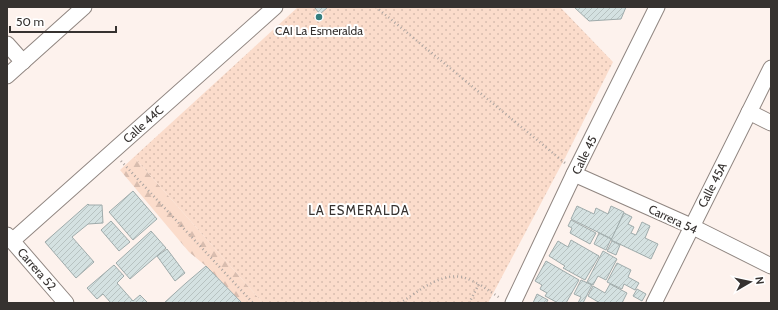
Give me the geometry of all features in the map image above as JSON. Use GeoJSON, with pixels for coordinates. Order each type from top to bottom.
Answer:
{"type":"FeatureCollection","features":[{"type":"Feature","properties":{"kind":"street"},"geometry":{"type":"LineString","coordinates":[[7,76],[84,7]]}},
{"type":"Feature","properties":{"kind":"street","name":"Calle 44C"},"geometry":{"type":"LineString","coordinates":[[10,238],[112,152],[275,7]]}},
{"type":"Feature","properties":{"kind":"street","name":"Calle 45"},"geometry":{"type":"LineString","coordinates":[[509,302],[657,7]]}},
{"type":"Feature","properties":{"kind":"street"},"geometry":{"type":"LineString","coordinates":[[7,44],[23,62]]}},
{"type":"Feature","properties":{"kind":"street","name":"Calle 45A"},"geometry":{"type":"LineString","coordinates":[[654,303],[771,68]]}},
{"type":"Feature","properties":{"kind":"street"},"geometry":{"type":"LineString","coordinates":[[749,112],[771,123]]}},
{"type":"Feature","properties":{"kind":"street","name":"Carrera 54"},"geometry":{"type":"LineString","coordinates":[[574,174],[691,226],[771,266]]}},
{"type":"Feature","properties":{"kind":"street","name":"Carrera 52"},"geometry":{"type":"LineString","coordinates":[[10,238],[66,303]]}},
{"type":"Feature","properties":{"kind":"path"},"geometry":{"type":"LineString","coordinates":[[376,7],[563,161],[574,174]]}},
{"type":"Feature","properties":{"kind":"path"},"geometry":{"type":"LineString","coordinates":[[112,152],[253,303]]}},
{"type":"Feature","properties":{"kind":"path"},"geometry":{"type":"LineString","coordinates":[[400,303],[432,282],[446,278],[462,277],[479,284],[509,302]]}},
{"type":"Feature","properties":{"kind":"path"},"geometry":{"type":"LineString","coordinates":[[470,303],[479,284]]}},
{"type":"Feature","properties":{"kind":"green space"},"geometry":{"type":"Polygon","coordinates":[[[298,7],[560,7],[613,62],[566,156],[488,303],[263,303],[134,157],[298,7]]]}},
{"type":"Feature","properties":{"kind":"green space"},"geometry":{"type":"Polygon","coordinates":[[[134,157],[263,303],[242,303],[206,266],[189,252],[120,170],[134,157]]]}},
{"type":"Feature","properties":{"kind":"building"},"geometry":{"type":"Polygon","coordinates":[[[314,7],[328,7],[320,14],[314,7]]]}},
{"type":"Feature","properties":{"kind":"building"},"geometry":{"type":"Polygon","coordinates":[[[574,7],[626,7],[621,19],[589,21],[574,7]]]}},
{"type":"Feature","properties":{"kind":"building"},"geometry":{"type":"Polygon","coordinates":[[[133,191],[157,219],[133,240],[109,212],[133,191]]]}},
{"type":"Feature","properties":{"kind":"building"},"geometry":{"type":"Polygon","coordinates":[[[88,204],[102,205],[103,223],[88,224],[72,237],[94,262],[76,278],[45,242],[88,204]]]}},
{"type":"Feature","properties":{"kind":"building"},"geometry":{"type":"Polygon","coordinates":[[[577,206],[594,214],[596,208],[608,214],[611,206],[624,212],[612,239],[571,219],[577,206]]]}},
{"type":"Feature","properties":{"kind":"building"},"geometry":{"type":"Polygon","coordinates":[[[624,213],[632,217],[628,224],[634,227],[631,233],[636,235],[642,222],[650,226],[645,238],[658,244],[651,259],[611,240],[624,213]]]}},
{"type":"Feature","properties":{"kind":"building"},"geometry":{"type":"Polygon","coordinates":[[[571,220],[596,233],[590,244],[570,233],[572,228],[568,226],[571,220]]]}},
{"type":"Feature","properties":{"kind":"building"},"geometry":{"type":"Polygon","coordinates":[[[111,221],[130,242],[119,251],[101,230],[111,221]]]}},
{"type":"Feature","properties":{"kind":"building"},"geometry":{"type":"Polygon","coordinates":[[[151,231],[166,248],[130,279],[116,263],[151,231]]]}},
{"type":"Feature","properties":{"kind":"building"},"geometry":{"type":"Polygon","coordinates":[[[599,233],[611,239],[606,250],[594,244],[599,233]]]}},
{"type":"Feature","properties":{"kind":"building"},"geometry":{"type":"Polygon","coordinates":[[[571,240],[599,256],[585,280],[563,268],[565,266],[549,256],[558,241],[568,247],[571,240]]]}},
{"type":"Feature","properties":{"kind":"building"},"geometry":{"type":"Polygon","coordinates":[[[612,241],[620,245],[616,255],[607,251],[612,241]]]}},
{"type":"Feature","properties":{"kind":"building"},"geometry":{"type":"Polygon","coordinates":[[[167,249],[185,273],[175,281],[157,256],[167,249]]]}},
{"type":"Feature","properties":{"kind":"building"},"geometry":{"type":"Polygon","coordinates":[[[603,251],[617,259],[606,280],[598,276],[593,285],[587,282],[603,251]]]}},
{"type":"Feature","properties":{"kind":"building"},"geometry":{"type":"Polygon","coordinates":[[[546,261],[579,280],[566,303],[558,303],[545,296],[547,293],[540,289],[542,285],[535,281],[546,261]]]}},
{"type":"Feature","properties":{"kind":"building"},"geometry":{"type":"Polygon","coordinates":[[[617,263],[631,270],[628,277],[639,283],[635,290],[624,284],[622,289],[607,282],[617,263]]]}},
{"type":"Feature","properties":{"kind":"building"},"geometry":{"type":"Polygon","coordinates":[[[114,265],[124,276],[117,283],[133,301],[140,295],[148,303],[111,303],[103,294],[97,299],[87,288],[114,265]]]}},
{"type":"Feature","properties":{"kind":"building"},"geometry":{"type":"Polygon","coordinates":[[[206,266],[242,303],[164,303],[186,283],[206,266]]]}},
{"type":"Feature","properties":{"kind":"building"},"geometry":{"type":"Polygon","coordinates":[[[581,280],[592,285],[583,303],[578,303],[581,297],[574,294],[581,280]]]}},
{"type":"Feature","properties":{"kind":"building"},"geometry":{"type":"Polygon","coordinates":[[[610,284],[627,293],[622,303],[600,303],[588,296],[593,286],[605,293],[610,284]]]}},
{"type":"Feature","properties":{"kind":"building"},"geometry":{"type":"Polygon","coordinates":[[[637,289],[646,294],[642,301],[633,296],[637,289]]]}},
{"type":"Feature","properties":{"kind":"building"},"geometry":{"type":"Polygon","coordinates":[[[537,294],[548,300],[546,303],[533,303],[537,294]]]}},
{"type":"Feature","properties":{"kind":"place","name":"CAI La Esmeralda"},"geometry":{"type":"Point","coordinates":[319,17]}},
{"type":"Feature","properties":{"kind":"district","name":"LA ESMERALDA"},"geometry":{"type":"Point","coordinates":[359,210]}}]}
